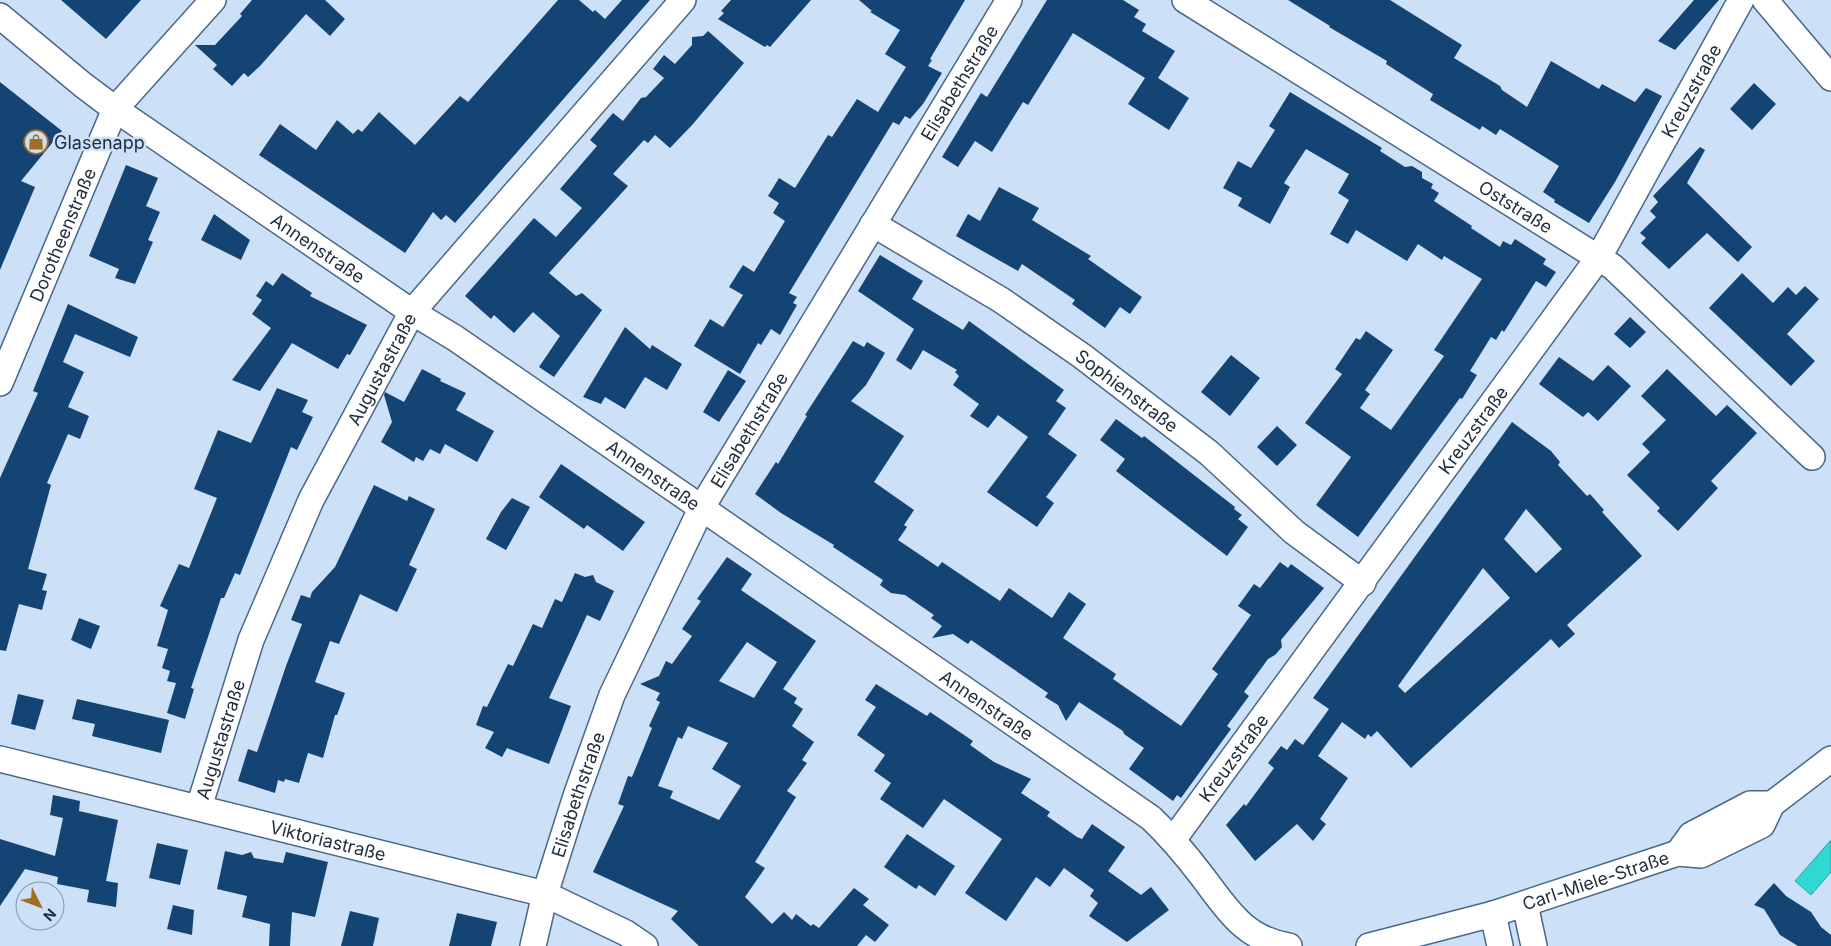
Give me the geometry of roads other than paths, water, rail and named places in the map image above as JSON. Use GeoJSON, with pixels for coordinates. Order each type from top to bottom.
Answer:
{"type":"FeatureCollection","features":[{"type":"Feature","properties":{"kind":"street","name":"Dorotheenstraße"},"geometry":{"type":"LineString","coordinates":[[0,383],[115,108],[213,0]]}},
{"type":"Feature","properties":{"kind":"street","name":"Augustastraße"},"geometry":{"type":"LineString","coordinates":[[199,807],[254,632],[311,500],[412,312],[683,0]]}},
{"type":"Feature","properties":{"kind":"street","name":"Elisabethstraße"},"geometry":{"type":"LineString","coordinates":[[533,946],[545,894],[576,796],[612,695],[702,507],[1008,0]]}},
{"type":"Feature","properties":{"kind":"street","name":"Oststraße"},"geometry":{"type":"LineString","coordinates":[[1184,0],[1613,267],[1812,457]]}},
{"type":"Feature","properties":{"kind":"street","name":"Kreuzstraße"},"geometry":{"type":"LineString","coordinates":[[1173,840],[1363,583],[1599,258],[1740,0]]}},
{"type":"Feature","properties":{"kind":"street"},"geometry":{"type":"LineString","coordinates":[[1764,0],[1831,78]]}},
{"type":"Feature","properties":{"kind":"street","name":"Annenstraße"},"geometry":{"type":"LineString","coordinates":[[0,16],[83,85],[115,108],[412,312],[455,338],[702,507],[1151,818],[1173,840],[1229,914],[1244,928],[1290,946]]}},
{"type":"Feature","properties":{"kind":"street","name":"Sophienstraße"},"geometry":{"type":"LineString","coordinates":[[873,224],[1001,300],[1082,356],[1209,453],[1294,532],[1363,583]]}},
{"type":"Feature","properties":{"kind":"street","name":"Viktoriastraße"},"geometry":{"type":"LineString","coordinates":[[0,758],[545,894],[626,933],[645,946]]}},
{"type":"Feature","properties":{"kind":"street","name":"Carl-Miele-Straße"},"geometry":{"type":"LineString","coordinates":[[1534,946],[1525,904],[1678,852],[1700,855],[1730,842],[1762,825],[1772,804],[1831,759]]}},
{"type":"Feature","properties":{"kind":"street"},"geometry":{"type":"LineString","coordinates":[[1369,946],[1525,904]]}},
{"type":"Feature","properties":{"kind":"street"},"geometry":{"type":"LineString","coordinates":[[1493,914],[1500,946]]}},
{"type":"Feature","properties":{"kind":"place","name":"Glasenapp"},"geometry":{"type":"Point","coordinates":[36,142]}}]}
